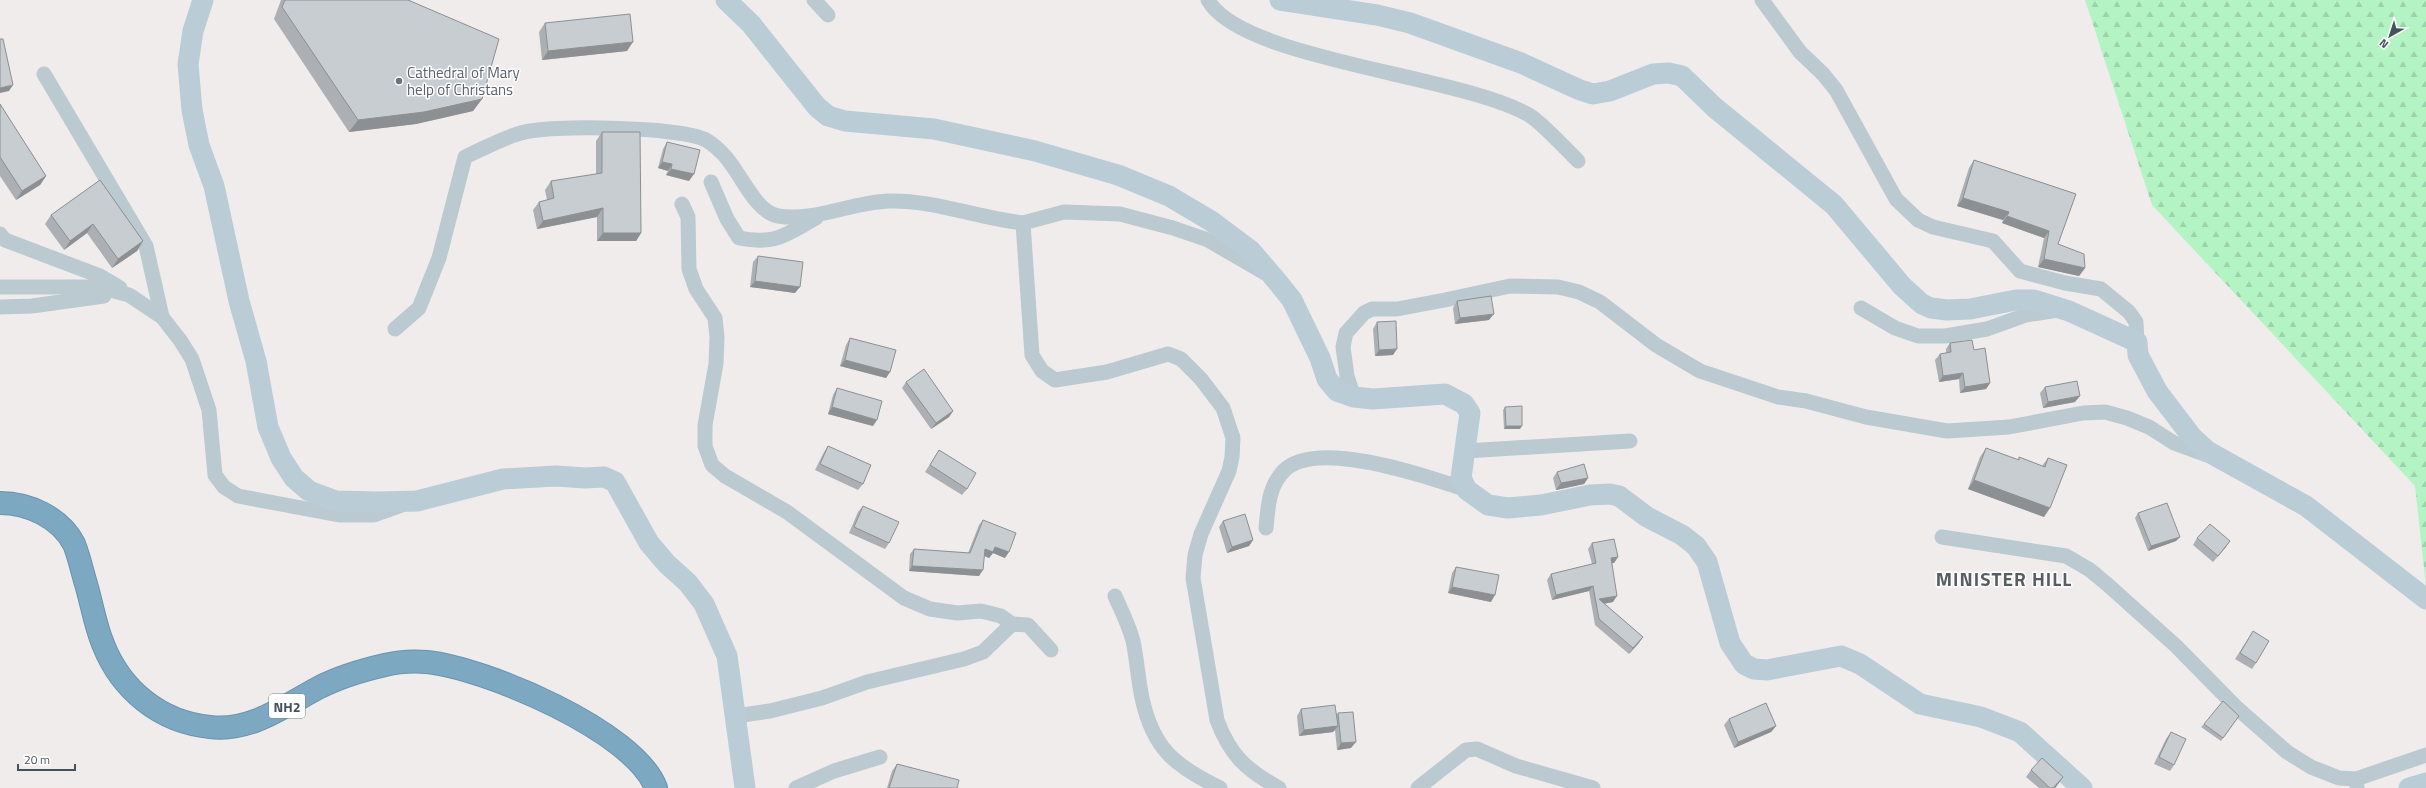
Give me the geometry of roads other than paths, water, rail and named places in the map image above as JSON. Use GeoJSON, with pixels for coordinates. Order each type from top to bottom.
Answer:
{"type":"FeatureCollection","features":[{"type":"Feature","properties":{"kind":"highway","name":"NH2"},"geometry":{"type":"LineString","coordinates":[[0,503],[14,503],[38,511],[60,526],[74,544],[103,644],[126,685],[150,706],[180,720],[211,728],[240,726],[271,716],[319,688],[347,676],[387,664],[426,662],[459,668],[514,686],[575,715],[629,752],[656,788]]}},
{"type":"Feature","properties":{"kind":"main road"},"geometry":{"type":"LineString","coordinates":[[203,0],[193,30],[188,64],[192,110],[199,145],[214,186],[240,301],[256,361],[268,427],[281,458],[294,478],[309,491],[336,501],[412,501],[503,479],[556,476],[585,478],[604,477],[615,482],[648,542],[667,564],[688,582],[704,604],[727,656],[745,788]]}},
{"type":"Feature","properties":{"kind":"main road"},"geometry":{"type":"LineString","coordinates":[[726,0],[751,24],[817,107],[828,116],[845,121],[891,124],[966,135],[1035,151],[1118,175],[1169,196],[1211,221],[1251,251],[1292,300],[1320,358],[1327,379],[1337,392],[1354,397],[1381,399],[1431,394],[1446,394],[1456,398],[1470,413],[1461,478],[1467,490],[1488,505],[1508,508],[1541,505],[1590,494],[1610,494],[1619,496],[1647,517],[1682,535],[1696,546],[1707,562],[1730,643],[1744,664],[1754,669],[1767,670],[1841,656],[1860,664],[1920,704],[1981,717],[2020,732],[2082,788]]}},
{"type":"Feature","properties":{"kind":"main road"},"geometry":{"type":"LineString","coordinates":[[1280,0],[1377,15],[1410,23],[1522,63],[1580,90],[1593,94],[1610,91],[1653,74],[1669,73],[1682,76],[1714,107],[1834,205],[1902,286],[1922,304],[1931,308],[1963,309],[2016,300],[2034,300],[2063,309],[2137,342],[2138,355],[2157,391],[2192,437],[2208,451],[2306,506],[2426,599]]}},
{"type":"Feature","properties":{"kind":"main road"},"geometry":{"type":"LineString","coordinates":[[2409,788],[2426,783]]}},
{"type":"Feature","properties":{"kind":"street"},"geometry":{"type":"LineString","coordinates":[[814,0],[828,15]]}},
{"type":"Feature","properties":{"kind":"street"},"geometry":{"type":"LineString","coordinates":[[1208,0],[1218,14],[1256,36],[1288,47],[1478,94],[1530,115],[1578,161]]}},
{"type":"Feature","properties":{"kind":"street"},"geometry":{"type":"LineString","coordinates":[[1762,0],[1800,52],[1823,74],[1836,90],[1896,199],[1907,211],[1918,220],[1933,227],[1993,241],[2020,271],[2065,283],[2101,289],[2129,312],[2136,322],[2137,342]]}},
{"type":"Feature","properties":{"kind":"street"},"geometry":{"type":"LineString","coordinates":[[44,74],[146,246],[162,318]]}},
{"type":"Feature","properties":{"kind":"street"},"geometry":{"type":"LineString","coordinates":[[395,329],[419,308],[439,258],[465,158],[521,133],[555,127],[671,132],[704,139],[722,152],[761,206],[776,216],[796,218],[888,201],[941,206],[1004,221],[1023,223],[1064,212],[1120,214],[1173,228],[1208,240],[1276,280]]}},
{"type":"Feature","properties":{"kind":"street"},"geometry":{"type":"LineString","coordinates":[[711,182],[727,219],[739,238],[758,242],[772,241],[826,212]]}},
{"type":"Feature","properties":{"kind":"street"},"geometry":{"type":"LineString","coordinates":[[682,204],[688,217],[689,269],[696,289],[715,318],[717,337],[714,378],[705,425],[705,446],[712,465],[725,476],[787,512],[904,598],[930,608],[957,613],[981,611],[1001,616],[1012,624],[1028,625],[1051,650]]}},
{"type":"Feature","properties":{"kind":"street"},"geometry":{"type":"LineString","coordinates":[[1023,223],[1032,355],[1042,371],[1055,380],[1107,372],[1168,354],[1181,358],[1201,379],[1223,408],[1233,438],[1232,457],[1229,471],[1201,534],[1194,555],[1193,578],[1217,720],[1225,742],[1239,760],[1279,788]]}},
{"type":"Feature","properties":{"kind":"street"},"geometry":{"type":"LineString","coordinates":[[0,234],[10,242],[100,276],[115,284],[162,318],[180,340],[192,359],[209,410],[215,475],[224,487],[238,496],[339,515],[374,516],[412,501]]}},
{"type":"Feature","properties":{"kind":"street"},"geometry":{"type":"LineString","coordinates":[[1354,397],[1347,376],[1343,346],[1346,333],[1364,313],[1372,309],[1397,309],[1510,286],[1558,287],[1579,292],[1600,302],[1656,345],[1700,371],[1778,397],[1806,401],[1866,417],[1947,431],[2009,427],[2083,413],[2105,412],[2127,418],[2149,427],[2174,443],[2229,463]]}},
{"type":"Feature","properties":{"kind":"street"},"geometry":{"type":"LineString","coordinates":[[0,287],[99,288],[129,295]]}},
{"type":"Feature","properties":{"kind":"street"},"geometry":{"type":"LineString","coordinates":[[0,307],[54,304],[94,296],[129,295]]}},
{"type":"Feature","properties":{"kind":"street"},"geometry":{"type":"LineString","coordinates":[[1861,308],[1895,328],[1918,336],[1945,336],[1987,329],[2026,315],[2063,309]]}},
{"type":"Feature","properties":{"kind":"street"},"geometry":{"type":"LineString","coordinates":[[1466,450],[1630,441]]}},
{"type":"Feature","properties":{"kind":"street"},"geometry":{"type":"LineString","coordinates":[[1266,528],[1268,498],[1281,473],[1299,460],[1346,459],[1400,468],[1467,490]]}},
{"type":"Feature","properties":{"kind":"street"},"geometry":{"type":"LineString","coordinates":[[1942,537],[2066,556],[2090,570],[2176,646],[2237,708],[2287,752],[2311,767],[2356,784],[2426,755]]}},
{"type":"Feature","properties":{"kind":"street"},"geometry":{"type":"LineString","coordinates":[[1115,596],[1133,641],[1142,698],[1152,732],[1167,754],[1189,772],[1220,788]]}},
{"type":"Feature","properties":{"kind":"street"},"geometry":{"type":"LineString","coordinates":[[736,716],[770,711],[800,704],[868,682],[964,659],[983,652],[1012,624]]}},
{"type":"Feature","properties":{"kind":"street"},"geometry":{"type":"LineString","coordinates":[[1418,788],[1466,750],[1477,749],[1516,766],[1593,788]]}},
{"type":"Feature","properties":{"kind":"street"},"geometry":{"type":"LineString","coordinates":[[796,788],[834,771],[880,757]]}},
{"type":"Feature","properties":{"kind":"place","name":"Cathedral of Mary help of Christans"},"geometry":{"type":"Point","coordinates":[399,81]}},
{"type":"Feature","properties":{"kind":"district","name":"MINISTER HILL"},"geometry":{"type":"Point","coordinates":[2004,578]}}]}
